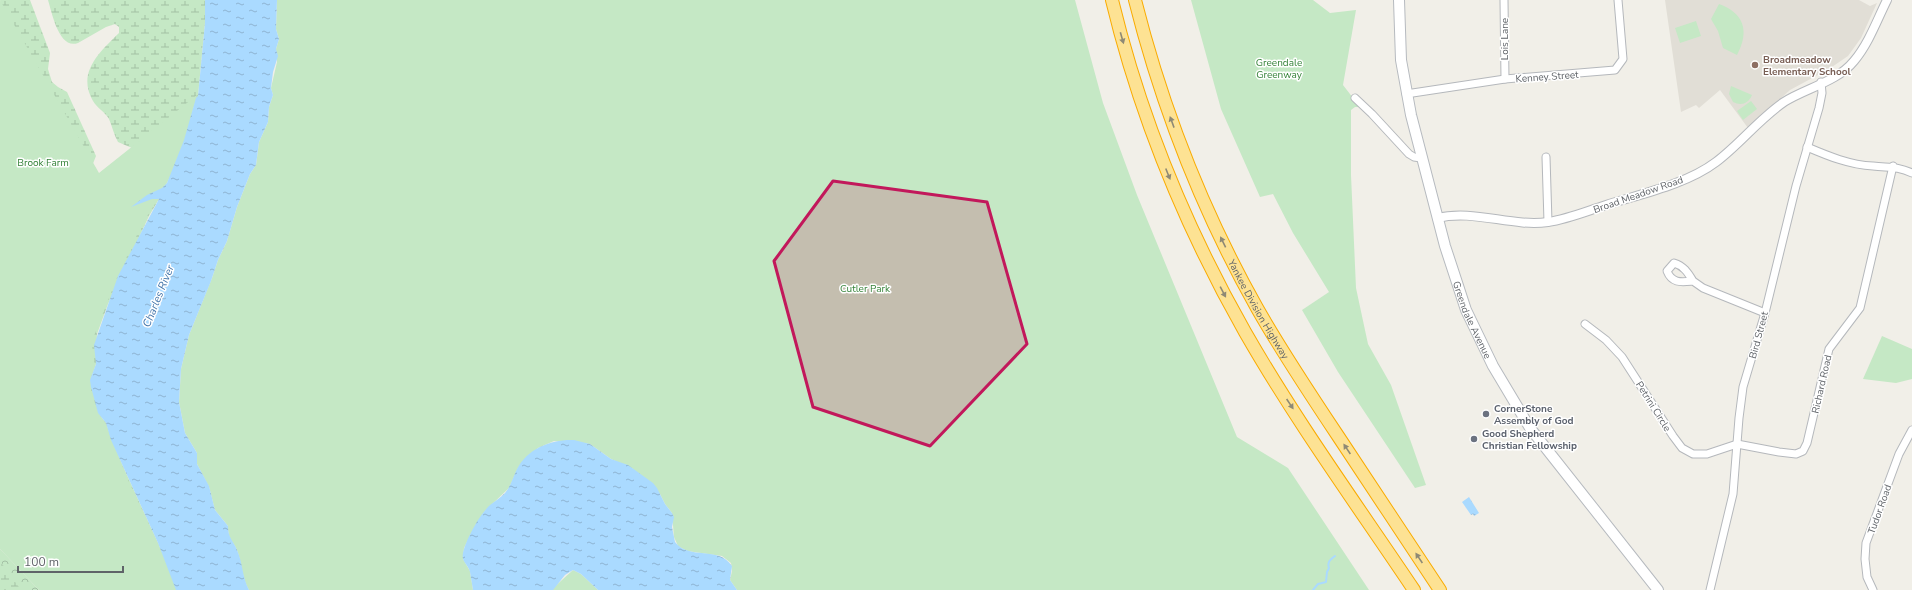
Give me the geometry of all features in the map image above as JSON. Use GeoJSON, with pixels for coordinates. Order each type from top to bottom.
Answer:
{"type":"FeatureCollection","features":[{"type":"Feature","properties":{"kind":"highway"},"geometry":{"type":"LineString","coordinates":[[1112,0],[1133,76],[1158,148],[1185,213],[1212,271],[1245,332],[1275,381],[1414,590]]}},
{"type":"Feature","properties":{"kind":"highway","name":"Yankee Division Highway"},"geometry":{"type":"LineString","coordinates":[[1135,0],[1154,66],[1178,138],[1207,208],[1243,281],[1267,326],[1440,590]]}},
{"type":"Feature","properties":{"kind":"main road","name":"Greendale Avenue"},"geometry":{"type":"LineString","coordinates":[[1398,0],[1406,94],[1437,218],[1452,270],[1466,310],[1493,366],[1514,404],[1548,453],[1658,590]]}},
{"type":"Feature","properties":{"kind":"street","name":"Lois Lane"},"geometry":{"type":"LineString","coordinates":[[1504,0],[1505,79]]}},
{"type":"Feature","properties":{"kind":"street","name":"Kenney Street"},"geometry":{"type":"LineString","coordinates":[[1406,94],[1505,79],[1616,70],[1623,59],[1618,0]]}},
{"type":"Feature","properties":{"kind":"street","name":"Broad Meadow Road"},"geometry":{"type":"LineString","coordinates":[[1437,218],[1459,214],[1525,222],[1548,222],[1683,180],[1715,162],[1783,103],[1842,71],[1854,62],[1866,44],[1888,0]]}},
{"type":"Feature","properties":{"kind":"street","name":"Bird Street"},"geometry":{"type":"LineString","coordinates":[[1710,590],[1731,509],[1735,483],[1737,444],[1743,387],[1765,313],[1796,186],[1819,108],[1822,93],[1821,82]]}},
{"type":"Feature","properties":{"kind":"street"},"geometry":{"type":"LineString","coordinates":[[1355,98],[1410,154],[1414,157],[1421,158]]}},
{"type":"Feature","properties":{"kind":"street"},"geometry":{"type":"LineString","coordinates":[[1808,147],[1849,162],[1873,166],[1893,166],[1912,173]]}},
{"type":"Feature","properties":{"kind":"street"},"geometry":{"type":"LineString","coordinates":[[1546,156],[1548,222]]}},
{"type":"Feature","properties":{"kind":"street","name":"Richard Road"},"geometry":{"type":"LineString","coordinates":[[1737,444],[1796,454],[1803,450],[1807,443],[1829,349],[1860,308],[1893,166]]}},
{"type":"Feature","properties":{"kind":"street"},"geometry":{"type":"LineString","coordinates":[[1693,281],[1703,288],[1765,313]]}},
{"type":"Feature","properties":{"kind":"street","name":"Petrini Circle"},"geometry":{"type":"LineString","coordinates":[[1585,324],[1606,340],[1622,358],[1682,448],[1693,454],[1707,454],[1737,444]]}},
{"type":"Feature","properties":{"kind":"street","name":"Tudor Road"},"geometry":{"type":"LineString","coordinates":[[1873,590],[1867,577],[1865,559],[1866,543],[1899,454],[1912,430]]}},
{"type":"Feature","properties":{"kind":"highlighted area"},"geometry":{"type":"Polygon","coordinates":[[[833,181],[987,202],[1027,344],[930,446],[813,407],[774,261],[833,181]]]}},
{"type":"Feature","properties":{"kind":"shaded area","name":"Broadmeadow Elementary School"},"geometry":{"type":"Polygon","coordinates":[[[1665,0],[1859,0],[1870,6],[1877,3],[1861,38],[1848,56],[1829,69],[1790,90],[1748,128],[1720,90],[1699,108],[1696,105],[1681,112],[1665,0]]]}},
{"type":"Feature","properties":{"kind":"green space","name":"Brook Farm"},"geometry":{"type":"Polygon","coordinates":[[[0,0],[30,0],[50,53],[48,69],[52,82],[67,92],[96,156],[92,166],[97,175],[132,148],[118,142],[109,119],[93,101],[88,90],[87,81],[89,71],[93,63],[98,55],[119,33],[119,27],[115,24],[106,27],[78,43],[71,44],[61,36],[57,29],[48,0],[205,0],[205,23],[198,96],[152,199],[159,199],[149,216],[108,304],[97,334],[96,364],[91,378],[101,417],[106,423],[111,440],[158,543],[163,560],[132,590],[0,0]]]}},
{"type":"Feature","properties":{"kind":"green space","name":"Brook Farm"},"geometry":{"type":"Polygon","coordinates":[[[0,0],[99,173],[197,95],[181,155],[162,193],[142,224],[116,280],[94,336],[92,346],[95,366],[90,380],[90,388],[98,412],[106,424],[128,480],[180,590],[39,590],[0,549],[0,0]]]}},
{"type":"Feature","properties":{"kind":"green space","name":"Cutler Park"},"geometry":{"type":"Polygon","coordinates":[[[277,0],[1075,0],[1103,103],[1137,195],[1237,437],[1288,468],[1369,590],[737,590],[730,580],[732,571],[731,563],[722,556],[687,551],[678,546],[674,537],[672,513],[660,494],[633,469],[611,459],[590,444],[554,441],[538,448],[523,461],[518,468],[509,488],[485,511],[473,530],[464,548],[463,559],[470,571],[473,590],[249,590],[243,576],[238,553],[229,535],[228,526],[215,510],[209,487],[197,464],[197,453],[185,433],[179,402],[181,369],[189,335],[218,260],[227,241],[237,207],[250,174],[256,165],[259,142],[268,122],[269,107],[273,95],[271,88],[277,62],[276,49],[279,39],[276,29],[277,0]]]}},
{"type":"Feature","properties":{"kind":"green space","name":"Greendale Greenway"},"geometry":{"type":"Polygon","coordinates":[[[1191,0],[1313,0],[1330,13],[1356,10],[1343,85],[1360,107],[1355,107],[1351,110],[1351,175],[1356,288],[1368,344],[1391,385],[1426,485],[1415,488],[1338,372],[1302,310],[1329,292],[1293,233],[1273,194],[1260,197],[1221,109],[1191,0]]]}},
{"type":"Feature","properties":{"kind":"green space"},"geometry":{"type":"Polygon","coordinates":[[[1719,4],[1734,12],[1742,24],[1744,31],[1743,38],[1737,55],[1723,48],[1718,31],[1711,19],[1719,4]]]}},
{"type":"Feature","properties":{"kind":"green space"},"geometry":{"type":"Polygon","coordinates":[[[1696,21],[1701,36],[1680,43],[1675,28],[1696,21]]]}},
{"type":"Feature","properties":{"kind":"green space"},"geometry":{"type":"Polygon","coordinates":[[[1731,86],[1752,95],[1744,103],[1739,104],[1733,102],[1729,94],[1731,86]]]}},
{"type":"Feature","properties":{"kind":"green space"},"geometry":{"type":"Polygon","coordinates":[[[1751,101],[1757,109],[1743,120],[1737,111],[1751,101]]]}},
{"type":"Feature","properties":{"kind":"green space"},"geometry":{"type":"Polygon","coordinates":[[[1882,336],[1912,349],[1912,379],[1896,383],[1863,379],[1882,336]]]}},
{"type":"Feature","properties":{"kind":"green space"},"geometry":{"type":"Polygon","coordinates":[[[0,549],[39,590],[0,590],[0,549]]]}},
{"type":"Feature","properties":{"kind":"green space"},"geometry":{"type":"Polygon","coordinates":[[[0,561],[21,590],[0,590],[0,561]]]}},
{"type":"Feature","properties":{"kind":"green space"},"geometry":{"type":"Polygon","coordinates":[[[573,570],[581,574],[598,590],[551,590],[573,570]]]}},
{"type":"Feature","properties":{"kind":"water","name":"Charles River"},"geometry":{"type":"Polygon","coordinates":[[[205,0],[277,0],[276,29],[279,39],[276,49],[278,56],[273,72],[271,88],[273,95],[269,107],[268,122],[259,142],[256,165],[250,174],[237,207],[227,241],[218,260],[189,335],[181,369],[179,402],[185,433],[197,453],[197,464],[209,486],[215,510],[228,526],[231,539],[239,555],[249,590],[176,590],[158,543],[111,440],[106,423],[98,413],[90,380],[96,364],[94,345],[118,276],[159,199],[152,199],[131,207],[147,195],[162,188],[167,183],[184,140],[196,98],[198,96],[205,23],[205,0]]]}},
{"type":"Feature","properties":{"kind":"water"},"geometry":{"type":"Polygon","coordinates":[[[574,440],[590,444],[611,459],[628,465],[653,483],[674,517],[672,527],[675,542],[681,548],[688,551],[712,554],[726,560],[732,566],[730,580],[737,590],[598,590],[581,574],[573,570],[565,575],[553,590],[473,590],[470,572],[464,561],[463,553],[470,534],[478,520],[490,505],[505,493],[517,469],[527,455],[549,443],[574,440]]]}},
{"type":"Feature","properties":{"kind":"water"},"geometry":{"type":"Polygon","coordinates":[[[1469,497],[1479,513],[1474,516],[1473,514],[1471,515],[1462,502],[1469,497]]]}},
{"type":"Feature","properties":{"kind":"waterway"},"geometry":{"type":"LineString","coordinates":[[1313,590],[1318,584],[1326,582],[1330,560],[1335,556]]}},
{"type":"Feature","properties":{"kind":"place","name":"Broadmeadow Elementary School"},"geometry":{"type":"Point","coordinates":[1755,65]}},
{"type":"Feature","properties":{"kind":"place","name":"CornerStone Assembly of God"},"geometry":{"type":"Point","coordinates":[1486,414]}},
{"type":"Feature","properties":{"kind":"place","name":"Good Shepherd Christian Fellowship"},"geometry":{"type":"Point","coordinates":[1474,439]}}]}
